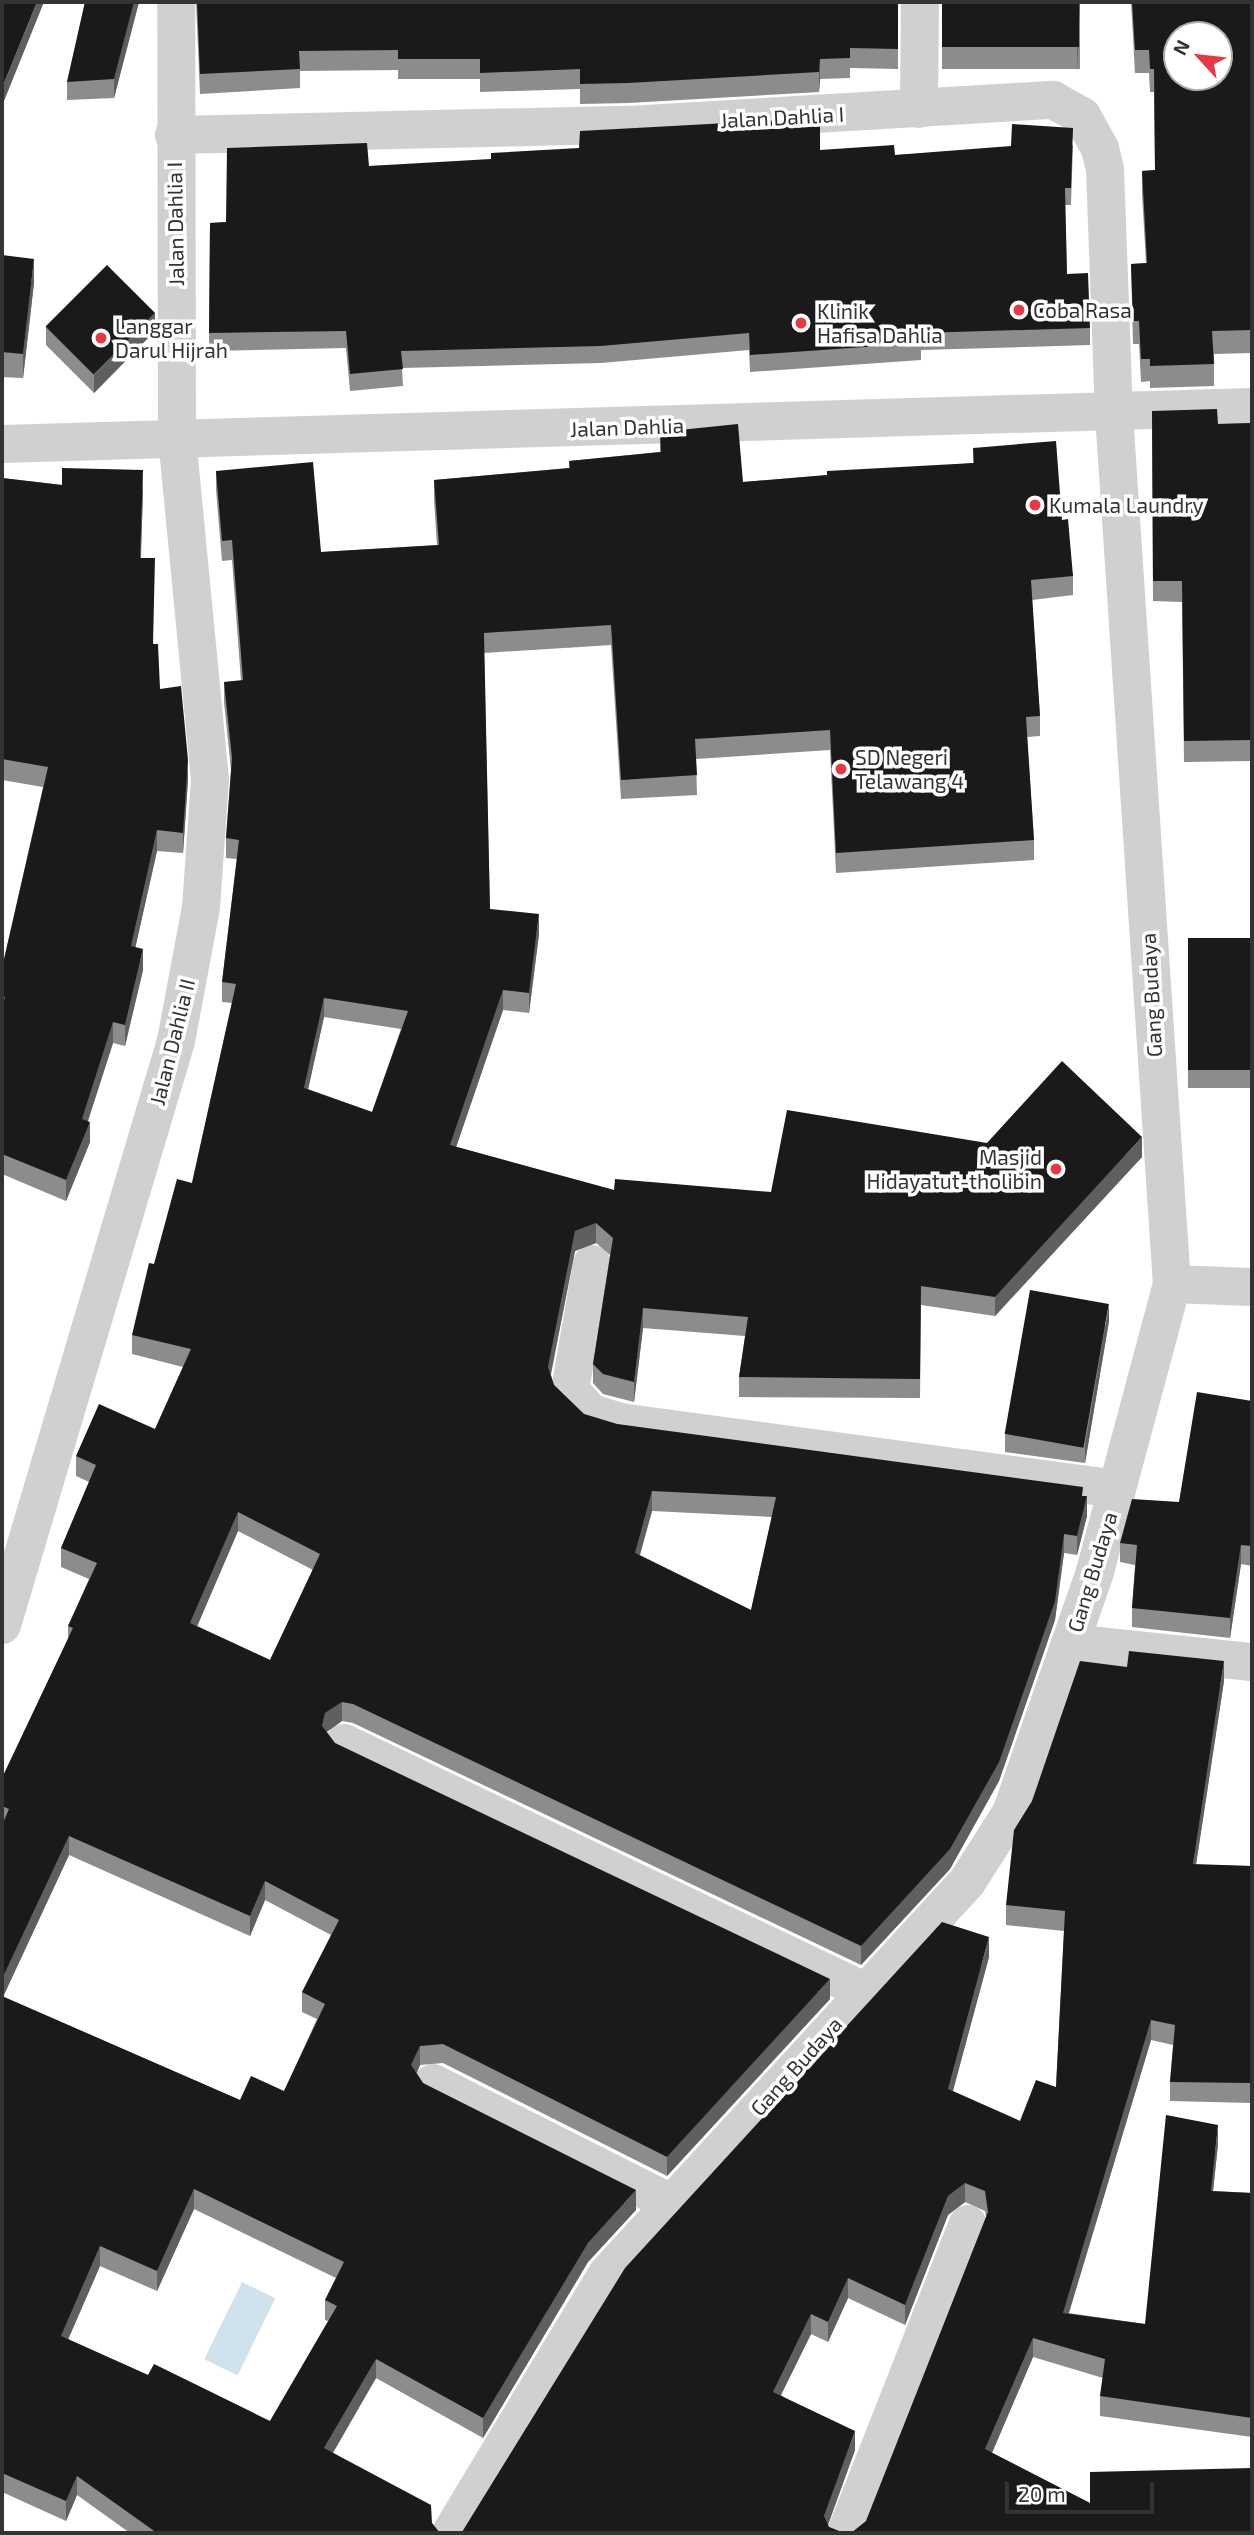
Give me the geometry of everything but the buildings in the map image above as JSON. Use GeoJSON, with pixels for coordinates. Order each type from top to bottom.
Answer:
{"type":"FeatureCollection","features":[{"type":"Feature","properties":{"kind":"street","name":"Jalan Dahlia I"},"geometry":{"type":"LineString","coordinates":[[176,2],[174,135],[177,439]]}},
{"type":"Feature","properties":{"kind":"street"},"geometry":{"type":"LineString","coordinates":[[919,109],[920,2]]}},
{"type":"Feature","properties":{"kind":"street","name":"Jalan Dahlia I"},"geometry":{"type":"LineString","coordinates":[[174,135],[629,125],[1053,100],[1067,104],[1090,127],[1105,169],[1114,414]]}},
{"type":"Feature","properties":{"kind":"street","name":"Jalan Dahlia"},"geometry":{"type":"LineString","coordinates":[[2,444],[1114,414],[1252,407]]}},
{"type":"Feature","properties":{"kind":"street","name":"Gang Budaya"},"geometry":{"type":"LineString","coordinates":[[452,2533],[607,2274],[863,1991],[967,1882],[1011,1813],[1070,1643],[1117,1489],[1172,1284],[1114,414]]}},
{"type":"Feature","properties":{"kind":"street","name":"Jalan Dahlia II"},"geometry":{"type":"LineString","coordinates":[[2,1625],[176,1041],[201,908],[210,780],[177,439]]}},
{"type":"Feature","properties":{"kind":"street"},"geometry":{"type":"LineString","coordinates":[[592,1264],[570,1390],[591,1413],[620,1422],[1117,1489]]}},
{"type":"Feature","properties":{"kind":"street"},"geometry":{"type":"LineString","coordinates":[[1172,1284],[1252,1287]]}},
{"type":"Feature","properties":{"kind":"street"},"geometry":{"type":"LineString","coordinates":[[1070,1643],[1252,1662]]}},
{"type":"Feature","properties":{"kind":"street"},"geometry":{"type":"LineString","coordinates":[[344,1743],[863,1991]]}},
{"type":"Feature","properties":{"kind":"street"},"geometry":{"type":"LineString","coordinates":[[433,2083],[673,2204]]}},
{"type":"Feature","properties":{"kind":"street"},"geometry":{"type":"LineString","coordinates":[[846,2533],[968,2224]]}},
{"type":"Feature","properties":{"kind":"water"},"geometry":{"type":"Polygon","coordinates":[[[242,2282],[275,2298],[238,2376],[204,2359],[242,2282]]]}},
{"type":"Feature","properties":{"kind":"place","name":"Coba Rasa"},"geometry":{"type":"Point","coordinates":[1019,310]}},
{"type":"Feature","properties":{"kind":"place","name":"Klinik Hafisa Dahlia"},"geometry":{"type":"Point","coordinates":[801,323]}},
{"type":"Feature","properties":{"kind":"place","name":"Langgar Darul Hijrah"},"geometry":{"type":"Point","coordinates":[101,338]}},
{"type":"Feature","properties":{"kind":"place","name":"Kumala Laundry"},"geometry":{"type":"Point","coordinates":[1035,505]}},
{"type":"Feature","properties":{"kind":"place","name":"SD Negeri Telawang 4"},"geometry":{"type":"Point","coordinates":[841,769]}},
{"type":"Feature","properties":{"kind":"place","name":"Masjid Hidayatut-tholibin"},"geometry":{"type":"Point","coordinates":[1056,1169]}}]}
